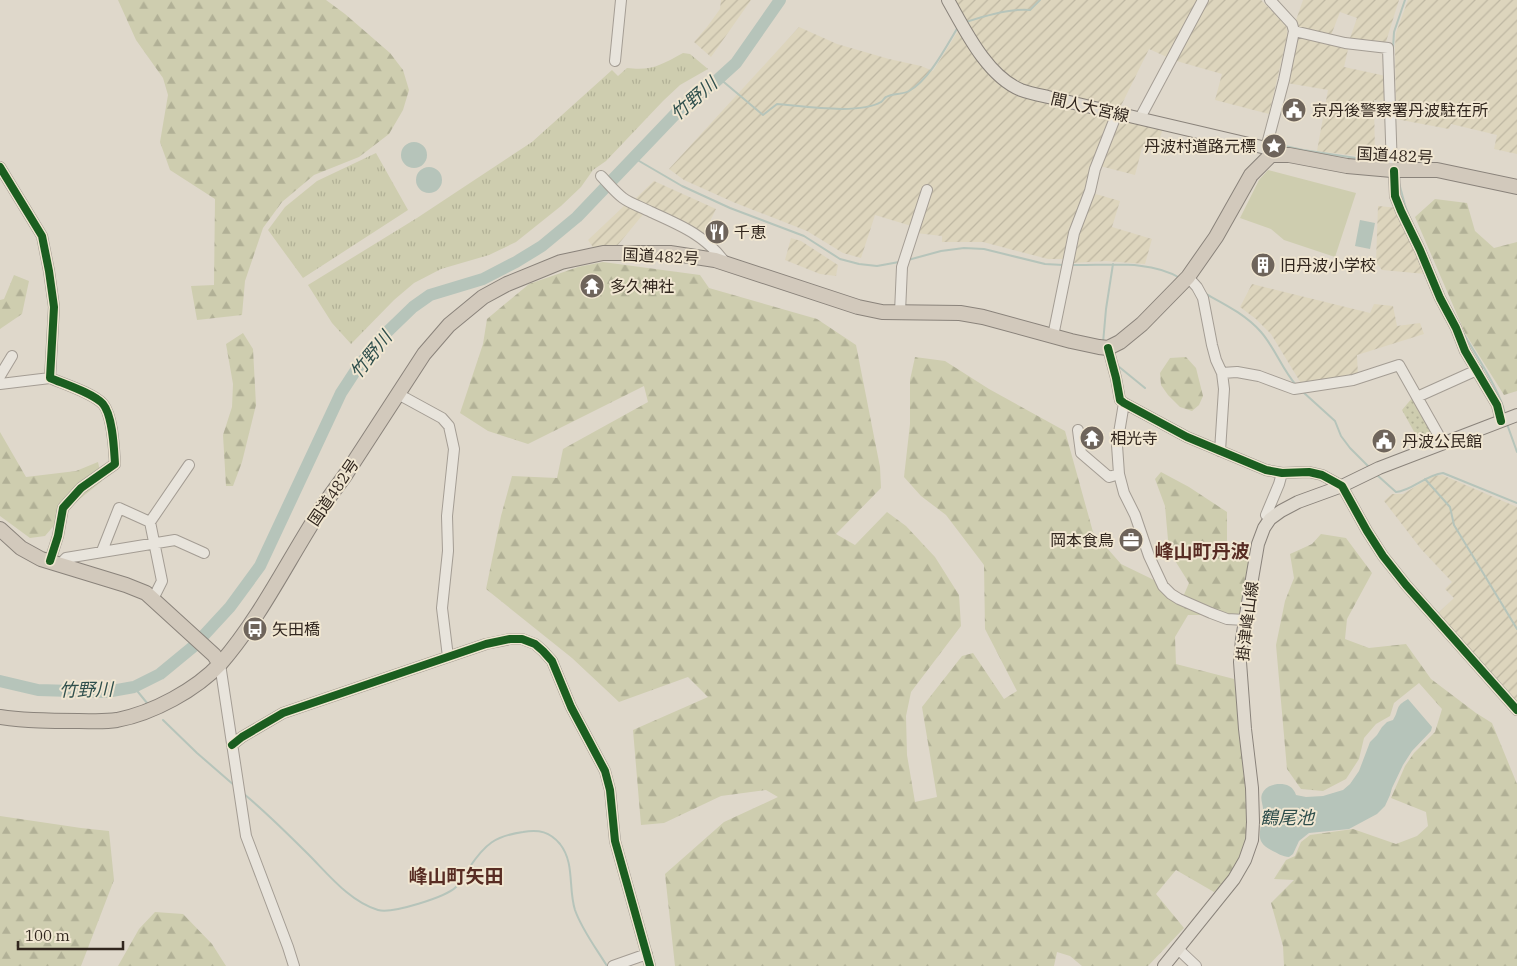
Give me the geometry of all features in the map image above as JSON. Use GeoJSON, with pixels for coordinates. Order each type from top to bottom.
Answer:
{"type":"FeatureCollection","features":[{"type":"Feature","properties":{"kind":"highway","name":"国道482号"},"geometry":{"type":"LineString","coordinates":[[1268,151],[1347,166],[1393,170],[1437,170],[1517,187]]}},
{"type":"Feature","properties":{"kind":"highway"},"geometry":{"type":"LineString","coordinates":[[1108,348],[1120,342],[1142,324],[1188,277],[1216,237],[1251,175],[1268,151]]}},
{"type":"Feature","properties":{"kind":"highway","name":"国道482号"},"geometry":{"type":"LineString","coordinates":[[0,717],[22,721],[103,722],[142,713],[186,692],[244,633],[317,515],[424,354],[449,324],[483,297],[508,284],[561,262],[604,254],[670,253],[715,260],[858,308],[882,312],[960,313],[984,317],[1053,336],[1108,348]]}},
{"type":"Feature","properties":{"kind":"highway"},"geometry":{"type":"LineString","coordinates":[[0,529],[21,548],[41,559],[146,593],[217,660]]}},
{"type":"Feature","properties":{"kind":"main road","name":"間人大宮線"},"geometry":{"type":"LineString","coordinates":[[948,0],[980,54],[1005,80],[1020,89],[1268,151]]}},
{"type":"Feature","properties":{"kind":"main road"},"geometry":{"type":"LineString","coordinates":[[1270,519],[1298,502],[1342,486],[1374,470],[1507,419]]}},
{"type":"Feature","properties":{"kind":"main road","name":"掛津峰山線"},"geometry":{"type":"LineString","coordinates":[[1164,966],[1234,879],[1245,860],[1252,840],[1254,822],[1252,788],[1240,662],[1258,544],[1264,528],[1270,519]]}},
{"type":"Feature","properties":{"kind":"street"},"geometry":{"type":"LineString","coordinates":[[615,61],[621,0]]}},
{"type":"Feature","properties":{"kind":"street"},"geometry":{"type":"LineString","coordinates":[[1140,118],[1203,0]]}},
{"type":"Feature","properties":{"kind":"street"},"geometry":{"type":"LineString","coordinates":[[1268,151],[1294,31],[1292,24],[1270,0]]}},
{"type":"Feature","properties":{"kind":"street"},"geometry":{"type":"LineString","coordinates":[[1294,31],[1345,43],[1388,48],[1395,196],[1442,304],[1456,328],[1465,351],[1507,419]]}},
{"type":"Feature","properties":{"kind":"street"},"geometry":{"type":"LineString","coordinates":[[1053,336],[1074,233],[1090,191],[1095,169],[1117,113]]}},
{"type":"Feature","properties":{"kind":"street"},"geometry":{"type":"LineString","coordinates":[[0,167],[42,236],[54,307],[50,378]]}},
{"type":"Feature","properties":{"kind":"street"},"geometry":{"type":"LineString","coordinates":[[600,176],[623,198],[686,227],[703,238],[721,256],[726,264]]}},
{"type":"Feature","properties":{"kind":"street"},"geometry":{"type":"LineString","coordinates":[[900,312],[902,267],[927,190]]}},
{"type":"Feature","properties":{"kind":"street"},"geometry":{"type":"LineString","coordinates":[[1188,277],[1197,287],[1203,298],[1212,345],[1222,374],[1224,389],[1220,451]]}},
{"type":"Feature","properties":{"kind":"street"},"geometry":{"type":"LineString","coordinates":[[1108,348],[1120,400],[1124,403],[1187,437],[1266,470],[1282,473],[1309,472],[1322,475],[1342,486],[1383,556],[1406,585],[1517,710]]}},
{"type":"Feature","properties":{"kind":"street"},"geometry":{"type":"LineString","coordinates":[[0,376],[12,356]]}},
{"type":"Feature","properties":{"kind":"street"},"geometry":{"type":"LineString","coordinates":[[1222,374],[1237,372],[1259,376],[1299,388],[1353,380],[1399,365],[1443,443]]}},
{"type":"Feature","properties":{"kind":"street"},"geometry":{"type":"LineString","coordinates":[[1417,397],[1477,370]]}},
{"type":"Feature","properties":{"kind":"street"},"geometry":{"type":"LineString","coordinates":[[0,384],[50,378],[97,399],[104,405],[108,416],[114,445],[115,464],[81,488],[64,508],[55,563]]}},
{"type":"Feature","properties":{"kind":"street"},"geometry":{"type":"LineString","coordinates":[[398,394],[442,418],[449,426],[454,449],[447,516],[448,551],[442,608],[448,657]]}},
{"type":"Feature","properties":{"kind":"street"},"geometry":{"type":"LineString","coordinates":[[1124,403],[1117,445],[1119,474],[1124,493],[1163,586],[1179,599],[1211,613],[1227,619],[1245,620]]}},
{"type":"Feature","properties":{"kind":"street"},"geometry":{"type":"LineString","coordinates":[[1078,430],[1081,453],[1109,477],[1119,474]]}},
{"type":"Feature","properties":{"kind":"street"},"geometry":{"type":"LineString","coordinates":[[153,599],[162,581],[150,522],[189,465]]}},
{"type":"Feature","properties":{"kind":"street"},"geometry":{"type":"LineString","coordinates":[[1270,519],[1266,514],[1282,473]]}},
{"type":"Feature","properties":{"kind":"street"},"geometry":{"type":"LineString","coordinates":[[102,551],[120,508],[150,522]]}},
{"type":"Feature","properties":{"kind":"street"},"geometry":{"type":"LineString","coordinates":[[55,563],[66,558],[102,551],[175,540],[204,553]]}},
{"type":"Feature","properties":{"kind":"street"},"geometry":{"type":"LineString","coordinates":[[232,745],[283,713],[486,644],[510,639],[522,639],[534,644],[543,650],[552,661],[571,707],[605,771],[610,790],[615,841],[650,966]]}},
{"type":"Feature","properties":{"kind":"street"},"geometry":{"type":"LineString","coordinates":[[217,660],[246,836],[294,966]]}},
{"type":"Feature","properties":{"kind":"street"},"geometry":{"type":"LineString","coordinates":[[1178,949],[1196,966]]}},
{"type":"Feature","properties":{"kind":"street"},"geometry":{"type":"LineString","coordinates":[[613,966],[647,954]]}},
{"type":"Feature","properties":{"kind":"shaded area"},"geometry":{"type":"Polygon","coordinates":[[[721,0],[751,0],[711,57],[694,42],[720,9],[721,0]]]}},
{"type":"Feature","properties":{"kind":"shaded area"},"geometry":{"type":"Polygon","coordinates":[[[952,0],[1201,0],[1169,58],[1149,49],[1119,110],[1022,86],[1007,77],[995,65],[952,0]]]}},
{"type":"Feature","properties":{"kind":"shaded area"},"geometry":{"type":"Polygon","coordinates":[[[1205,0],[1261,0],[1286,25],[1287,37],[1269,114],[1215,100],[1222,74],[1173,60],[1205,0]]]}},
{"type":"Feature","properties":{"kind":"shaded area"},"geometry":{"type":"Polygon","coordinates":[[[1303,0],[1399,0],[1385,45],[1349,41],[1357,18],[1340,12],[1330,38],[1298,30],[1295,23],[1303,0]]]}},
{"type":"Feature","properties":{"kind":"shaded area"},"geometry":{"type":"Polygon","coordinates":[[[1408,0],[1517,0],[1517,154],[1494,149],[1497,135],[1451,124],[1449,129],[1396,119],[1396,33],[1408,0]]]}},
{"type":"Feature","properties":{"kind":"shaded area"},"geometry":{"type":"Polygon","coordinates":[[[799,27],[837,44],[921,66],[933,71],[960,28],[1003,82],[1109,114],[1111,120],[1066,259],[1048,259],[983,242],[942,242],[942,236],[916,233],[918,228],[875,215],[861,258],[843,253],[807,231],[733,202],[684,180],[669,169],[799,27]]]}},
{"type":"Feature","properties":{"kind":"shaded area"},"geometry":{"type":"Polygon","coordinates":[[[1297,36],[1349,45],[1344,67],[1386,76],[1386,102],[1374,100],[1375,158],[1317,151],[1328,90],[1287,83],[1297,36]]]}},
{"type":"Feature","properties":{"kind":"shaded area"},"geometry":{"type":"Polygon","coordinates":[[[1121,119],[1163,128],[1156,151],[1142,148],[1135,175],[1100,166],[1117,121],[1121,119]]]}},
{"type":"Feature","properties":{"kind":"shaded area"},"geometry":{"type":"Polygon","coordinates":[[[654,181],[716,209],[703,235],[635,202],[635,199],[654,181]]]}},
{"type":"Feature","properties":{"kind":"shaded area"},"geometry":{"type":"Polygon","coordinates":[[[1092,193],[1120,201],[1112,227],[1152,239],[1145,264],[1106,261],[1072,263],[1078,233],[1092,193]]]}},
{"type":"Feature","properties":{"kind":"shaded area"},"geometry":{"type":"Polygon","coordinates":[[[626,204],[645,212],[612,252],[595,250],[588,240],[626,204]]]}},
{"type":"Feature","properties":{"kind":"shaded area"},"geometry":{"type":"Polygon","coordinates":[[[1378,206],[1399,208],[1426,274],[1382,270],[1376,262],[1378,206]]]}},
{"type":"Feature","properties":{"kind":"shaded area"},"geometry":{"type":"Polygon","coordinates":[[[791,238],[801,241],[838,265],[836,276],[820,274],[785,260],[791,238]]]}},
{"type":"Feature","properties":{"kind":"shaded area"},"geometry":{"type":"Polygon","coordinates":[[[1252,284],[1370,313],[1374,304],[1393,306],[1397,326],[1420,323],[1424,334],[1357,355],[1358,376],[1302,385],[1271,334],[1240,307],[1252,284]]]}},
{"type":"Feature","properties":{"kind":"shaded area"},"geometry":{"type":"Polygon","coordinates":[[[1442,475],[1517,507],[1517,706],[1436,615],[1454,598],[1445,589],[1452,582],[1421,549],[1384,501],[1392,494],[1403,494],[1433,476],[1442,475]]]}},
{"type":"Feature","properties":{"kind":"green space"},"geometry":{"type":"Polygon","coordinates":[[[118,0],[326,0],[390,53],[403,70],[409,90],[403,110],[389,134],[359,157],[314,175],[282,202],[263,228],[245,281],[242,315],[197,320],[191,286],[214,285],[215,199],[170,170],[160,142],[168,95],[163,78],[136,40],[118,0]]]}},
{"type":"Feature","properties":{"kind":"green space"},"geometry":{"type":"Polygon","coordinates":[[[683,53],[690,54],[708,69],[680,85],[606,161],[593,170],[581,187],[561,206],[516,242],[489,255],[441,269],[414,283],[394,300],[351,344],[332,323],[308,285],[417,218],[532,142],[612,70],[618,76],[627,68],[650,68],[683,53]]]}},
{"type":"Feature","properties":{"kind":"green space"},"geometry":{"type":"Polygon","coordinates":[[[376,153],[408,210],[303,278],[268,230],[285,207],[317,181],[376,153]]]}},
{"type":"Feature","properties":{"kind":"green space"},"geometry":{"type":"Polygon","coordinates":[[[1268,170],[1356,193],[1335,257],[1284,240],[1271,229],[1240,218],[1259,180],[1268,170]]]}},
{"type":"Feature","properties":{"kind":"green space"},"geometry":{"type":"Polygon","coordinates":[[[1435,199],[1467,203],[1475,231],[1494,248],[1517,242],[1517,391],[1504,395],[1465,333],[1415,217],[1435,199]]]}},
{"type":"Feature","properties":{"kind":"green space"},"geometry":{"type":"Polygon","coordinates":[[[603,262],[700,275],[709,288],[817,319],[856,345],[880,467],[881,488],[836,534],[855,545],[887,512],[906,526],[935,557],[959,595],[961,626],[911,692],[906,716],[907,755],[915,802],[937,797],[922,707],[962,656],[973,653],[1004,699],[1017,691],[985,629],[984,565],[946,515],[921,496],[904,477],[910,424],[910,380],[915,357],[945,361],[989,389],[1065,431],[1093,532],[1121,564],[1154,580],[1170,597],[1203,612],[1200,615],[1188,615],[1175,637],[1176,664],[1234,679],[1248,779],[1248,838],[1230,878],[1214,892],[1176,870],[1156,894],[1184,928],[1148,966],[1082,966],[1070,956],[1057,952],[1054,966],[675,966],[665,874],[724,822],[778,797],[766,790],[721,796],[664,823],[641,825],[633,730],[708,697],[688,677],[619,702],[572,658],[486,589],[501,516],[512,476],[557,478],[563,449],[648,402],[644,386],[528,444],[488,431],[460,413],[483,344],[487,319],[529,284],[578,267],[603,262]]]}},
{"type":"Feature","properties":{"kind":"green space"},"geometry":{"type":"Polygon","coordinates":[[[14,275],[29,281],[22,314],[0,329],[0,300],[4,299],[14,275]]]}},
{"type":"Feature","properties":{"kind":"green space"},"geometry":{"type":"Polygon","coordinates":[[[243,333],[253,349],[256,405],[242,462],[233,486],[226,486],[223,435],[232,407],[233,384],[226,344],[243,333]]]}},
{"type":"Feature","properties":{"kind":"green space"},"geometry":{"type":"Polygon","coordinates":[[[1186,357],[1196,368],[1203,396],[1199,405],[1192,411],[1180,407],[1161,385],[1160,373],[1170,358],[1186,357]]]}},
{"type":"Feature","properties":{"kind":"green space"},"geometry":{"type":"Polygon","coordinates":[[[1413,397],[1438,440],[1422,446],[1402,410],[1413,397]]]}},
{"type":"Feature","properties":{"kind":"green space"},"geometry":{"type":"Polygon","coordinates":[[[0,432],[26,477],[76,471],[98,462],[102,481],[71,506],[45,536],[30,538],[0,516],[0,432]]]}},
{"type":"Feature","properties":{"kind":"green space"},"geometry":{"type":"Polygon","coordinates":[[[1161,472],[1189,487],[1227,512],[1227,551],[1253,556],[1240,617],[1228,617],[1183,597],[1189,583],[1169,551],[1165,506],[1155,479],[1161,472]]]}},
{"type":"Feature","properties":{"kind":"green space"},"geometry":{"type":"Polygon","coordinates":[[[1321,534],[1346,538],[1372,573],[1347,619],[1345,639],[1369,648],[1406,644],[1431,679],[1492,723],[1517,784],[1517,966],[1284,966],[1283,946],[1271,903],[1294,880],[1274,879],[1286,860],[1295,856],[1301,842],[1310,835],[1353,829],[1396,844],[1417,836],[1428,826],[1426,812],[1391,798],[1405,766],[1414,753],[1435,732],[1442,709],[1419,683],[1394,703],[1390,716],[1376,724],[1364,738],[1359,759],[1346,779],[1323,791],[1301,789],[1287,769],[1276,645],[1285,601],[1294,578],[1290,554],[1312,544],[1321,534]]]}},
{"type":"Feature","properties":{"kind":"green space"},"geometry":{"type":"Polygon","coordinates":[[[0,816],[109,831],[114,880],[81,966],[0,966],[0,816]]]}},
{"type":"Feature","properties":{"kind":"green space"},"geometry":{"type":"Polygon","coordinates":[[[155,912],[183,914],[212,944],[226,966],[118,966],[139,929],[155,912]]]}},
{"type":"Feature","properties":{"kind":"water"},"geometry":{"type":"Polygon","coordinates":[[[414,142],[423,146],[427,155],[423,164],[414,168],[405,164],[401,155],[405,146],[414,142]]]}},
{"type":"Feature","properties":{"kind":"water"},"geometry":{"type":"Polygon","coordinates":[[[429,167],[438,171],[442,180],[438,189],[429,193],[420,189],[416,180],[420,171],[429,167]]]}},
{"type":"Feature","properties":{"kind":"water"},"geometry":{"type":"Polygon","coordinates":[[[1360,220],[1375,223],[1370,249],[1355,246],[1360,220]]]}},
{"type":"Feature","properties":{"kind":"water","name":"鶴尾池"},"geometry":{"type":"Polygon","coordinates":[[[1408,699],[1432,727],[1431,731],[1412,751],[1403,765],[1385,806],[1377,814],[1349,829],[1309,833],[1299,841],[1293,854],[1289,857],[1280,855],[1261,842],[1260,832],[1263,807],[1261,796],[1267,788],[1282,784],[1294,790],[1296,795],[1306,797],[1323,796],[1343,790],[1359,771],[1370,742],[1387,722],[1393,720],[1399,706],[1408,699]]]}},
{"type":"Feature","properties":{"kind":"waterway","name":"竹野川"},"geometry":{"type":"LineString","coordinates":[[0,681],[38,690],[106,692],[134,687],[160,674],[194,646],[230,607],[260,566],[341,393],[358,367],[382,337],[413,307],[430,295],[483,279],[516,262],[542,246],[577,217],[684,105],[714,83],[736,63],[780,0]]}},
{"type":"Feature","properties":{"kind":"waterway"},"geometry":{"type":"LineString","coordinates":[[966,22],[1006,11],[1030,10],[1040,0]]}},
{"type":"Feature","properties":{"kind":"waterway"},"geometry":{"type":"LineString","coordinates":[[1393,48],[1394,32],[1405,0]]}},
{"type":"Feature","properties":{"kind":"waterway"},"geometry":{"type":"LineString","coordinates":[[719,78],[763,115],[777,104],[830,109],[871,106],[881,102],[885,97],[909,91],[916,86],[930,71],[958,27]]}},
{"type":"Feature","properties":{"kind":"waterway"},"geometry":{"type":"LineString","coordinates":[[1271,143],[1303,150],[1382,162]]}},
{"type":"Feature","properties":{"kind":"waterway"},"geometry":{"type":"LineString","coordinates":[[634,158],[682,186],[730,208],[804,236],[840,259],[877,266],[899,262]]}},
{"type":"Feature","properties":{"kind":"waterway"},"geometry":{"type":"LineString","coordinates":[[1399,183],[1410,219]]}},
{"type":"Feature","properties":{"kind":"waterway"},"geometry":{"type":"LineString","coordinates":[[908,260],[941,251],[964,248],[984,249],[1045,264],[1063,265]]}},
{"type":"Feature","properties":{"kind":"waterway"},"geometry":{"type":"LineString","coordinates":[[1103,343],[1113,264]]}},
{"type":"Feature","properties":{"kind":"waterway"},"geometry":{"type":"LineString","coordinates":[[1070,265],[1141,266],[1168,272],[1180,278]]}},
{"type":"Feature","properties":{"kind":"waterway"},"geometry":{"type":"LineString","coordinates":[[1206,294],[1249,320],[1261,332],[1296,385]]}},
{"type":"Feature","properties":{"kind":"waterway"},"geometry":{"type":"LineString","coordinates":[[1464,334],[1493,384],[1505,414]]}},
{"type":"Feature","properties":{"kind":"waterway"},"geometry":{"type":"LineString","coordinates":[[1118,366],[1145,388]]}},
{"type":"Feature","properties":{"kind":"waterway"},"geometry":{"type":"LineString","coordinates":[[1303,392],[1335,421],[1341,436],[1370,468]]}},
{"type":"Feature","properties":{"kind":"waterway"},"geometry":{"type":"LineString","coordinates":[[1507,424],[1517,452]]}},
{"type":"Feature","properties":{"kind":"waterway"},"geometry":{"type":"LineString","coordinates":[[1377,475],[1396,492],[1408,489],[1436,474],[1443,473],[1517,503]]}},
{"type":"Feature","properties":{"kind":"waterway"},"geometry":{"type":"LineString","coordinates":[[1425,479],[1450,507],[1454,525],[1517,629]]}},
{"type":"Feature","properties":{"kind":"waterway"},"geometry":{"type":"LineString","coordinates":[[134,687],[147,703]]}},
{"type":"Feature","properties":{"kind":"waterway"},"geometry":{"type":"LineString","coordinates":[[163,720],[235,786]]}},
{"type":"Feature","properties":{"kind":"waterway"},"geometry":{"type":"LineString","coordinates":[[244,794],[261,808],[349,894],[368,906],[385,911],[431,900],[450,891],[458,885],[480,853],[498,839],[529,831],[544,832],[556,840],[565,851],[568,859],[575,910],[585,932],[607,966]]}},
{"type":"Feature","properties":{"kind":"cycle path"},"geometry":{"type":"LineString","coordinates":[[0,167],[42,236],[54,307],[50,378],[86,393],[103,404],[109,416],[112,433],[115,464],[81,488],[63,508],[58,536],[50,561]]}},
{"type":"Feature","properties":{"kind":"cycle path"},"geometry":{"type":"LineString","coordinates":[[1394,171],[1395,196],[1401,211],[1465,351],[1497,405],[1501,421]]}},
{"type":"Feature","properties":{"kind":"cycle path"},"geometry":{"type":"LineString","coordinates":[[1108,348],[1120,400],[1124,403],[1187,437],[1266,470],[1282,473],[1309,472],[1322,475],[1342,486],[1383,556],[1406,585],[1517,710]]}},
{"type":"Feature","properties":{"kind":"cycle path"},"geometry":{"type":"LineString","coordinates":[[232,745],[283,713],[486,644],[510,639],[522,639],[535,644],[552,661],[571,707],[605,771],[610,790],[615,841],[650,966]]}},
{"type":"Feature","properties":{"kind":"place","name":"京丹後警察署丹波駐在所"},"geometry":{"type":"Point","coordinates":[1294,110]}},
{"type":"Feature","properties":{"kind":"place","name":"丹波村道路元標"},"geometry":{"type":"Point","coordinates":[1274,146]}},
{"type":"Feature","properties":{"kind":"place","name":"千恵"},"geometry":{"type":"Point","coordinates":[717,232]}},
{"type":"Feature","properties":{"kind":"place","name":"旧丹波小学校"},"geometry":{"type":"Point","coordinates":[1263,265]}},
{"type":"Feature","properties":{"kind":"place","name":"多久神社"},"geometry":{"type":"Point","coordinates":[592,286]}},
{"type":"Feature","properties":{"kind":"place","name":"相光寺"},"geometry":{"type":"Point","coordinates":[1092,438]}},
{"type":"Feature","properties":{"kind":"place","name":"丹波公民館"},"geometry":{"type":"Point","coordinates":[1384,441]}},
{"type":"Feature","properties":{"kind":"place","name":"岡本食鳥"},"geometry":{"type":"Point","coordinates":[1131,540]}},
{"type":"Feature","properties":{"kind":"place","name":"矢田橋"},"geometry":{"type":"Point","coordinates":[255,629]}},
{"type":"Feature","properties":{"kind":"district","name":"峰山町丹波"},"geometry":{"type":"Point","coordinates":[1202,551]}},
{"type":"Feature","properties":{"kind":"district","name":"峰山町矢田"},"geometry":{"type":"Point","coordinates":[456,876]}}]}
